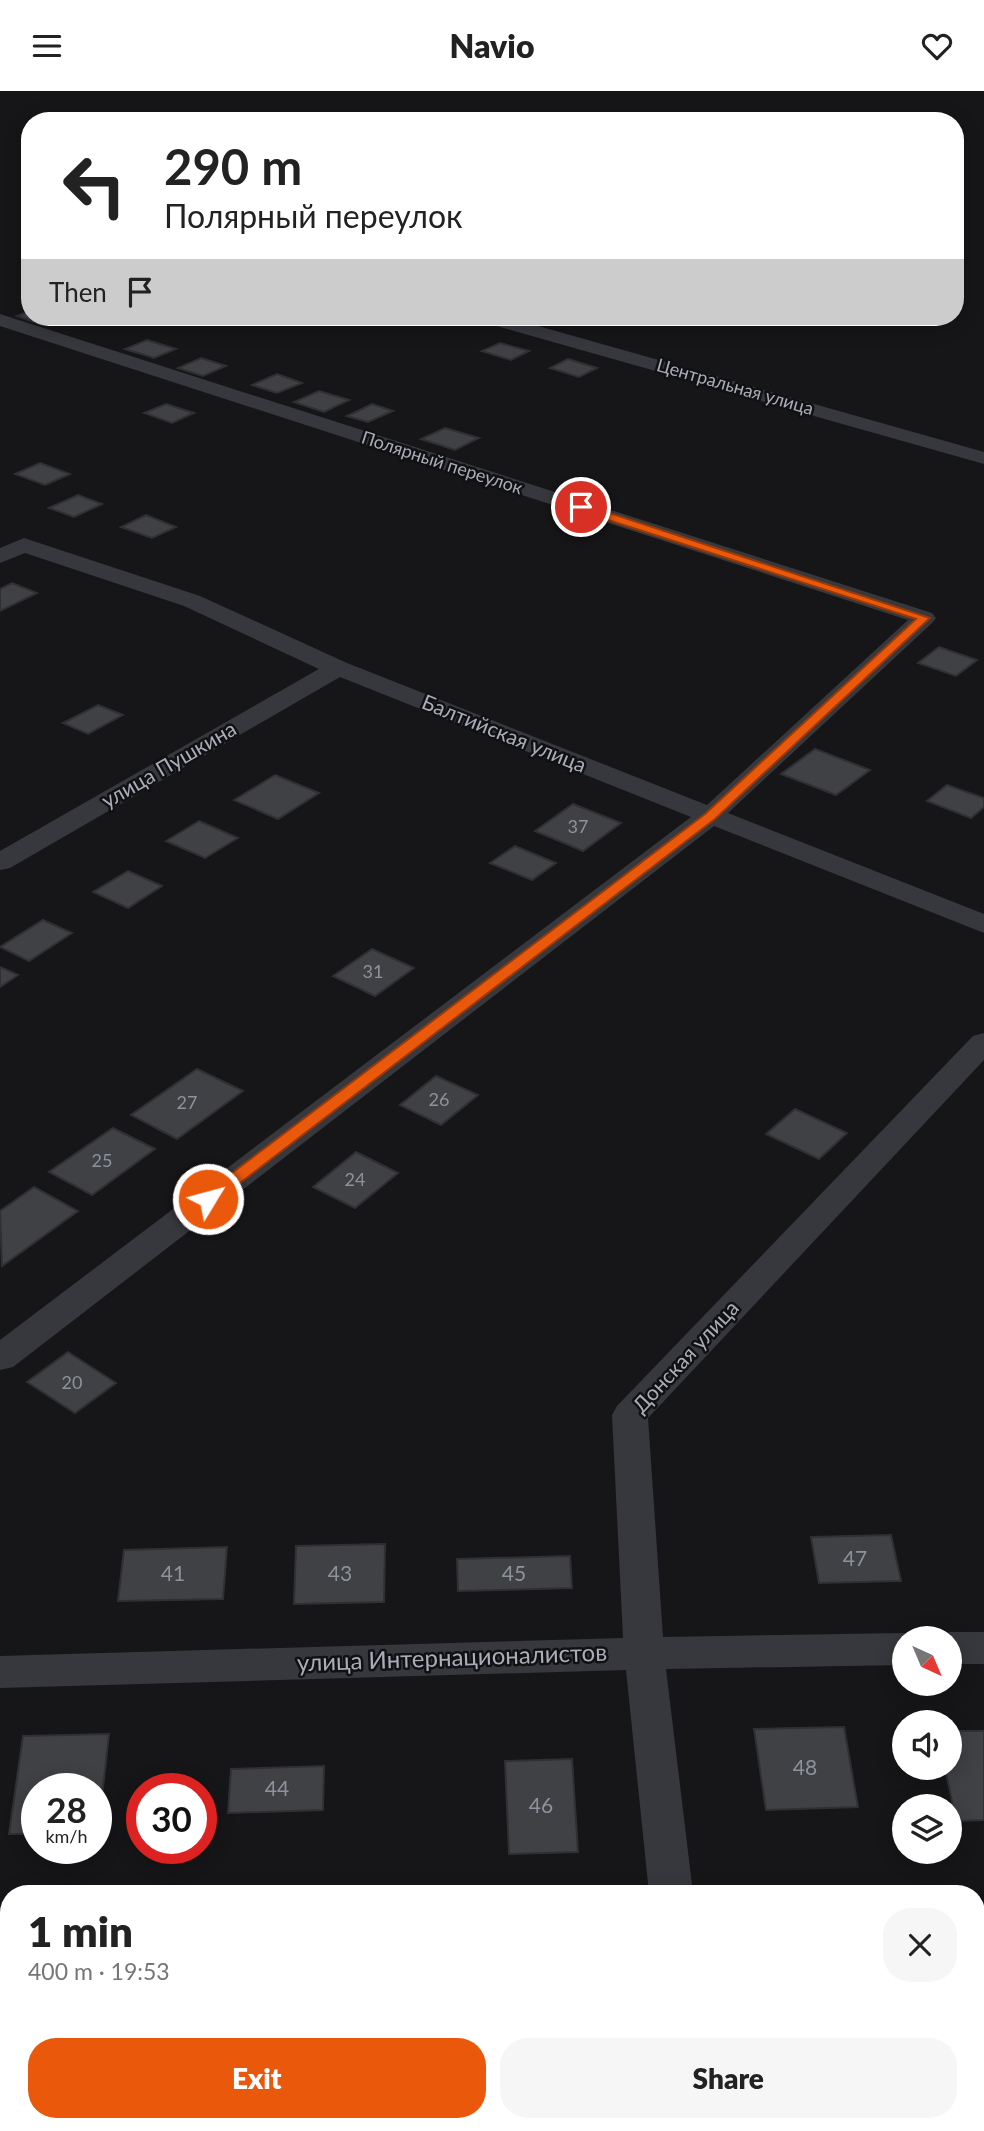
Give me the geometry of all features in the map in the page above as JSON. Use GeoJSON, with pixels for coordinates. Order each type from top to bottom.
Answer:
{"type":"FeatureCollection","features":[{"type":"Feature","properties":{"kind":"street","name":"Полярный переулок"},"geometry":{"type":"LineString","coordinates":[[0,320],[924,618],[710,816]]}},
{"type":"Feature","properties":{"kind":"street","name":"Центральная улица"},"geometry":{"type":"LineString","coordinates":[[518,326],[984,458]]}},
{"type":"Feature","properties":{"kind":"street","name":"Балтийская улица"},"geometry":{"type":"LineString","coordinates":[[0,556],[24,545],[192,601],[338,668],[984,924]]}},
{"type":"Feature","properties":{"kind":"street","name":"улица Пушкина"},"geometry":{"type":"LineString","coordinates":[[0,862],[338,668]]}},
{"type":"Feature","properties":{"kind":"street"},"geometry":{"type":"LineString","coordinates":[[0,1358],[710,816]]}},
{"type":"Feature","properties":{"kind":"street","name":"Донская улица"},"geometry":{"type":"LineString","coordinates":[[670,1885],[644,1653],[630,1415],[984,1042]]}},
{"type":"Feature","properties":{"kind":"street"},"geometry":{"type":"LineString","coordinates":[[962,1648],[984,1648]]}},
{"type":"Feature","properties":{"kind":"street","name":"улица Интернационалистов"},"geometry":{"type":"LineString","coordinates":[[0,1672],[644,1653],[892,1649]]}},
{"type":"Feature","properties":{"kind":"building"},"geometry":{"type":"Polygon","coordinates":[[[147,340],[176,349],[154,358],[125,349],[147,340]]]}},
{"type":"Feature","properties":{"kind":"building"},"geometry":{"type":"Polygon","coordinates":[[[500,343],[529,351],[511,360],[482,351],[500,343]]]}},
{"type":"Feature","properties":{"kind":"building"},"geometry":{"type":"Polygon","coordinates":[[[201,358],[226,366],[203,376],[178,368],[201,358]]]}},
{"type":"Feature","properties":{"kind":"building"},"geometry":{"type":"Polygon","coordinates":[[[568,359],[597,368],[579,377],[550,368],[568,359]]]}},
{"type":"Feature","properties":{"kind":"building"},"geometry":{"type":"Polygon","coordinates":[[[277,374],[302,383],[277,393],[252,385],[277,374]]]}},
{"type":"Feature","properties":{"kind":"building"},"geometry":{"type":"Polygon","coordinates":[[[319,391],[349,400],[324,412],[294,402],[319,391]]]}},
{"type":"Feature","properties":{"kind":"building"},"geometry":{"type":"Polygon","coordinates":[[[166,404],[194,413],[172,423],[144,413],[166,404]]]}},
{"type":"Feature","properties":{"kind":"building"},"geometry":{"type":"Polygon","coordinates":[[[372,404],[393,411],[368,422],[347,416],[372,404]]]}},
{"type":"Feature","properties":{"kind":"building"},"geometry":{"type":"Polygon","coordinates":[[[445,428],[479,438],[455,450],[421,439],[445,428]]]}},
{"type":"Feature","properties":{"kind":"building"},"geometry":{"type":"Polygon","coordinates":[[[40,463],[70,474],[45,485],[15,474],[40,463]]]}},
{"type":"Feature","properties":{"kind":"building"},"geometry":{"type":"Polygon","coordinates":[[[78,495],[102,504],[74,517],[49,508],[78,495]]]}},
{"type":"Feature","properties":{"kind":"building"},"geometry":{"type":"Polygon","coordinates":[[[146,515],[176,527],[152,538],[121,527],[146,515]]]}},
{"type":"Feature","properties":{"kind":"building"},"geometry":{"type":"Polygon","coordinates":[[[12,583],[37,593],[0,611],[0,589],[12,583]]]}},
{"type":"Feature","properties":{"kind":"building"},"geometry":{"type":"Polygon","coordinates":[[[939,647],[977,660],[956,676],[918,663],[939,647]]]}},
{"type":"Feature","properties":{"kind":"building"},"geometry":{"type":"Polygon","coordinates":[[[98,705],[123,715],[88,734],[63,723],[98,705]]]}},
{"type":"Feature","properties":{"kind":"building"},"geometry":{"type":"Polygon","coordinates":[[[815,749],[870,770],[836,795],[781,774],[815,749]]]}},
{"type":"Feature","properties":{"kind":"building"},"geometry":{"type":"Polygon","coordinates":[[[275,775],[319,793],[278,819],[234,800],[275,775]]]}},
{"type":"Feature","properties":{"kind":"building"},"geometry":{"type":"Polygon","coordinates":[[[947,785],[984,798],[984,807],[971,818],[927,801],[947,785]]]}},
{"type":"Feature","properties":{"kind":"building"},"geometry":{"type":"Polygon","coordinates":[[[573,804],[621,823],[583,851],[535,831],[573,804]]]}},
{"type":"Feature","properties":{"kind":"building"},"geometry":{"type":"Polygon","coordinates":[[[199,821],[238,838],[205,858],[166,841],[199,821]]]}},
{"type":"Feature","properties":{"kind":"building"},"geometry":{"type":"Polygon","coordinates":[[[515,846],[556,863],[532,880],[490,863],[515,846]]]}},
{"type":"Feature","properties":{"kind":"building"},"geometry":{"type":"Polygon","coordinates":[[[128,871],[162,886],[128,908],[93,892],[128,871]]]}},
{"type":"Feature","properties":{"kind":"building"},"geometry":{"type":"Polygon","coordinates":[[[43,920],[72,933],[29,961],[0,947],[43,920]]]}},
{"type":"Feature","properties":{"kind":"building"},"geometry":{"type":"Polygon","coordinates":[[[372,949],[414,968],[375,996],[333,976],[372,949]]]}},
{"type":"Feature","properties":{"kind":"building"},"geometry":{"type":"Polygon","coordinates":[[[0,967],[18,975],[0,987],[0,967]]]}},
{"type":"Feature","properties":{"kind":"building"},"geometry":{"type":"Polygon","coordinates":[[[197,1069],[243,1091],[177,1139],[131,1115],[197,1069]]]}},
{"type":"Feature","properties":{"kind":"building"},"geometry":{"type":"Polygon","coordinates":[[[436,1076],[478,1095],[441,1125],[400,1105],[436,1076]]]}},
{"type":"Feature","properties":{"kind":"building"},"geometry":{"type":"Polygon","coordinates":[[[795,1109],[847,1133],[819,1159],[766,1134],[795,1109]]]}},
{"type":"Feature","properties":{"kind":"building"},"geometry":{"type":"Polygon","coordinates":[[[113,1128],[155,1149],[92,1195],[49,1172],[113,1128]]]}},
{"type":"Feature","properties":{"kind":"building"},"geometry":{"type":"Polygon","coordinates":[[[356,1152],[398,1173],[355,1208],[313,1187],[356,1152]]]}},
{"type":"Feature","properties":{"kind":"building"},"geometry":{"type":"Polygon","coordinates":[[[34,1187],[78,1211],[2,1266],[0,1211],[34,1187]]]}},
{"type":"Feature","properties":{"kind":"building"},"geometry":{"type":"Polygon","coordinates":[[[68,1352],[116,1383],[75,1413],[27,1382],[68,1352]]]}},
{"type":"Feature","properties":{"kind":"building"},"geometry":{"type":"Polygon","coordinates":[[[891,1535],[901,1581],[819,1583],[811,1537],[891,1535]]]}},
{"type":"Feature","properties":{"kind":"building"},"geometry":{"type":"Polygon","coordinates":[[[385,1544],[384,1602],[294,1604],[296,1546],[385,1544]]]}},
{"type":"Feature","properties":{"kind":"building"},"geometry":{"type":"Polygon","coordinates":[[[227,1547],[223,1599],[118,1601],[124,1550],[227,1547]]]}},
{"type":"Feature","properties":{"kind":"building"},"geometry":{"type":"Polygon","coordinates":[[[570,1556],[572,1588],[458,1591],[457,1559],[570,1556]]]}},
{"type":"Feature","properties":{"kind":"building"},"geometry":{"type":"Polygon","coordinates":[[[844,1727],[858,1807],[766,1810],[754,1729],[844,1727]]]}},
{"type":"Feature","properties":{"kind":"building"},"geometry":{"type":"Polygon","coordinates":[[[962,1731],[984,1731],[984,1820],[962,1821],[962,1794],[950,1794],[948,1780],[962,1780],[962,1731]]]}},
{"type":"Feature","properties":{"kind":"building"},"geometry":{"type":"Polygon","coordinates":[[[109,1734],[105,1773],[21,1773],[21,1834],[9,1834],[23,1736],[109,1734]]]}},
{"type":"Feature","properties":{"kind":"building"},"geometry":{"type":"Polygon","coordinates":[[[572,1759],[578,1852],[509,1854],[505,1761],[572,1759]]]}},
{"type":"Feature","properties":{"kind":"building"},"geometry":{"type":"Polygon","coordinates":[[[324,1766],[323,1810],[228,1813],[231,1769],[324,1766]]]}},
{"type":"Feature","properties":{"kind":"route"},"geometry":{"type":"LineString","coordinates":[[208,1199],[710,816],[924,618],[581,507]]}}]}
